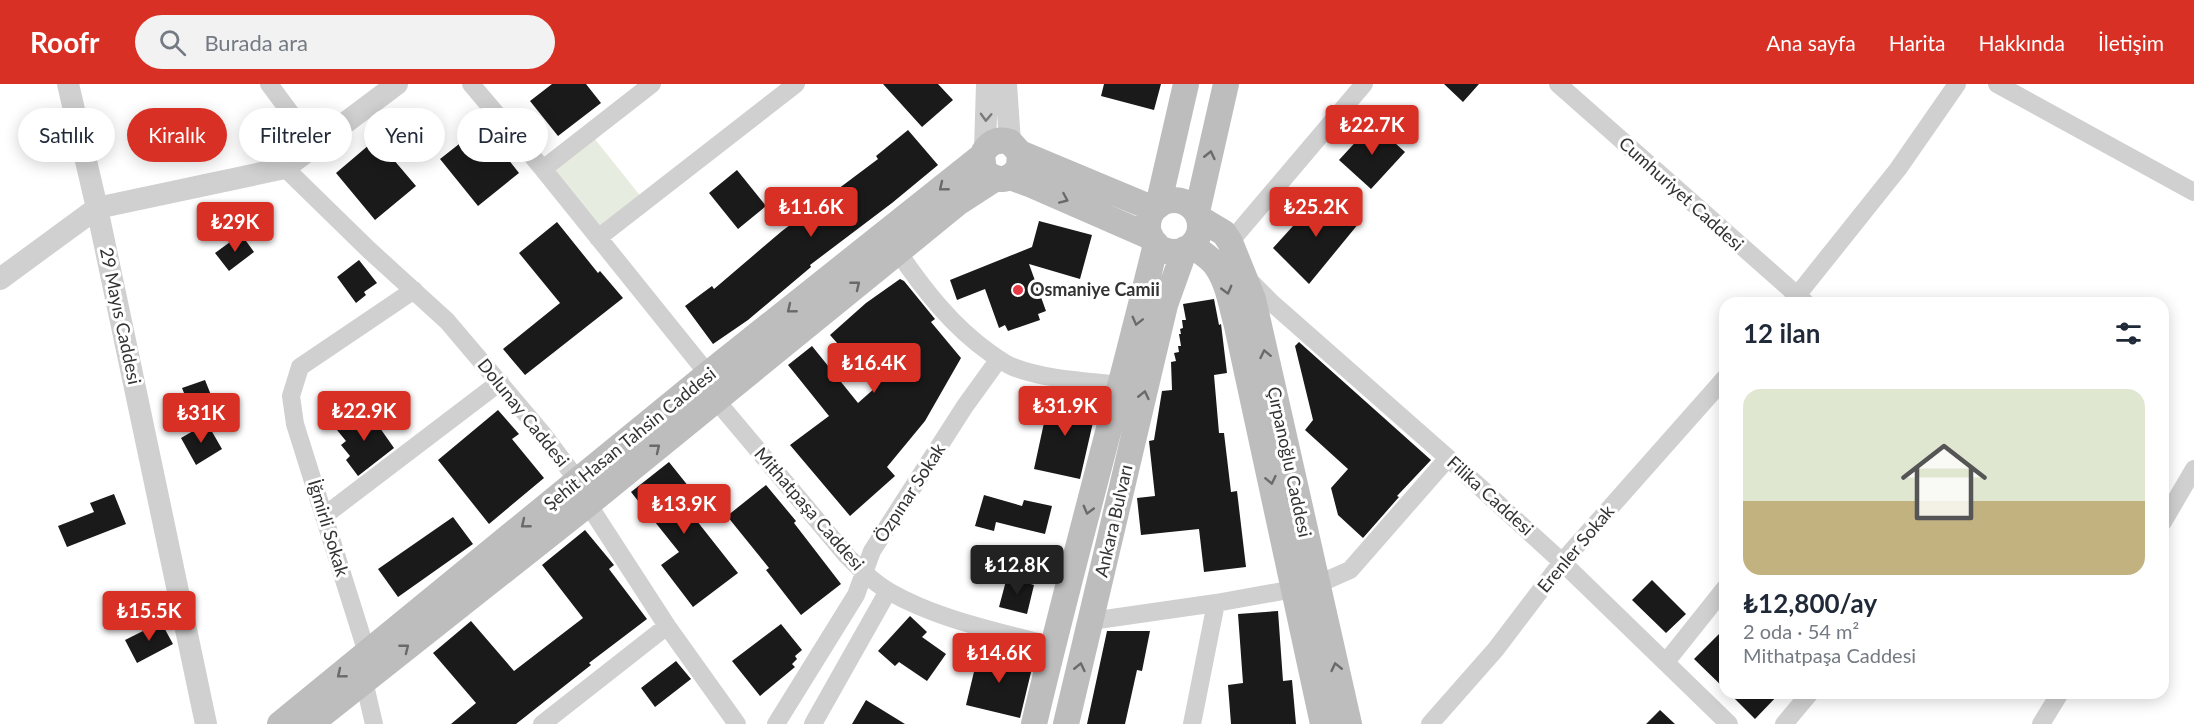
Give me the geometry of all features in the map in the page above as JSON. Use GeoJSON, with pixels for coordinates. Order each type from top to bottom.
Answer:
{"type":"FeatureCollection","features":[{"type":"Feature","properties":{"kind":"main road","name":"Ankara Bulvarı"},"geometry":{"type":"LineString","coordinates":[[1034,724],[1052,646],[1122,384],[1153,241],[1148,225],[1156,207],[1186,84]]}},
{"type":"Feature","properties":{"kind":"main road","name":"Ankara Bulvarı"},"geometry":{"type":"LineString","coordinates":[[1066,724],[1165,305],[1188,247],[1200,233],[1198,215],[1226,84]]}},
{"type":"Feature","properties":{"kind":"main road","name":"Şehit Hasan Tahsin Caddesi"},"geometry":{"type":"LineString","coordinates":[[310,724],[364,681],[583,493],[708,374],[996,141],[1015,148]]}},
{"type":"Feature","properties":{"kind":"main road"},"geometry":{"type":"LineString","coordinates":[[1003,178],[1019,167],[1015,148]]}},
{"type":"Feature","properties":{"kind":"main road"},"geometry":{"type":"LineString","coordinates":[[1015,148],[1156,207],[1169,200],[1182,201],[1193,207],[1198,215]]}},
{"type":"Feature","properties":{"kind":"main road"},"geometry":{"type":"LineString","coordinates":[[983,153],[984,170],[1003,178],[1032,185],[1170,251],[1188,247]]}},
{"type":"Feature","properties":{"kind":"main road","name":"Şehit Hasan Tahsin Caddesi"},"geometry":{"type":"LineString","coordinates":[[280,724],[367,653],[583,493],[715,399],[959,202],[1003,178]]}},
{"type":"Feature","properties":{"kind":"main road","name":"Çırpanoğlu Caddesi"},"geometry":{"type":"LineString","coordinates":[[1198,215],[1224,233],[1230,242],[1244,276],[1258,323],[1305,587],[1323,724]]}},
{"type":"Feature","properties":{"kind":"main road","name":"Çırpanoğlu Caddesi"},"geometry":{"type":"LineString","coordinates":[[1188,247],[1212,261],[1224,280],[1305,587],[1349,724]]}},
{"type":"Feature","properties":{"kind":"street","name":"29 Mayıs Caddesi"},"geometry":{"type":"LineString","coordinates":[[68,84],[97,208],[206,724]]}},
{"type":"Feature","properties":{"kind":"street"},"geometry":{"type":"LineString","coordinates":[[268,84],[286,108]]}},
{"type":"Feature","properties":{"kind":"street"},"geometry":{"type":"LineString","coordinates":[[352,118],[397,84]]}},
{"type":"Feature","properties":{"kind":"street"},"geometry":{"type":"LineString","coordinates":[[471,84],[543,169],[708,374]]}},
{"type":"Feature","properties":{"kind":"street"},"geometry":{"type":"LineString","coordinates":[[543,169],[652,84]]}},
{"type":"Feature","properties":{"kind":"street"},"geometry":{"type":"LineString","coordinates":[[598,238],[796,84]]}},
{"type":"Feature","properties":{"kind":"street"},"geometry":{"type":"LineString","coordinates":[[983,153],[987,84]]}},
{"type":"Feature","properties":{"kind":"street"},"geometry":{"type":"LineString","coordinates":[[1006,84],[1015,148]]}},
{"type":"Feature","properties":{"kind":"street"},"geometry":{"type":"LineString","coordinates":[[1230,242],[1364,84]]}},
{"type":"Feature","properties":{"kind":"street","name":"Cumhuriyet Caddesi"},"geometry":{"type":"LineString","coordinates":[[1558,84],[1794,297]]}},
{"type":"Feature","properties":{"kind":"street"},"geometry":{"type":"LineString","coordinates":[[1801,297],[1898,169],[1958,84]]}},
{"type":"Feature","properties":{"kind":"street"},"geometry":{"type":"LineString","coordinates":[[1997,84],[2194,192]]}},
{"type":"Feature","properties":{"kind":"street"},"geometry":{"type":"LineString","coordinates":[[0,279],[97,208],[285,168],[293,162]]}},
{"type":"Feature","properties":{"kind":"street","name":"Dolunay Caddesi"},"geometry":{"type":"LineString","coordinates":[[285,168],[368,249],[447,321],[542,433],[667,626],[737,724]]}},
{"type":"Feature","properties":{"kind":"street"},"geometry":{"type":"LineString","coordinates":[[898,252],[945,313],[978,345],[1012,367],[1035,373],[1122,384]]}},
{"type":"Feature","properties":{"kind":"street","name":"Filika Caddesi"},"geometry":{"type":"LineString","coordinates":[[1244,276],[1562,562],[1729,724]]}},
{"type":"Feature","properties":{"kind":"street","name":"İğmirli Sokak"},"geometry":{"type":"LineString","coordinates":[[367,653],[295,424],[291,396],[300,367],[414,290]]}},
{"type":"Feature","properties":{"kind":"street","name":"Özpınar Sokak"},"geometry":{"type":"LineString","coordinates":[[776,724],[856,595],[872,551],[965,406],[999,359]]}},
{"type":"Feature","properties":{"kind":"street"},"geometry":{"type":"LineString","coordinates":[[324,516],[500,382]]}},
{"type":"Feature","properties":{"kind":"street","name":"Erenler Sokak"},"geometry":{"type":"LineString","coordinates":[[1430,724],[1496,649],[1562,562],[1719,385]]}},
{"type":"Feature","properties":{"kind":"street","name":"Mithatpaşa Caddesi"},"geometry":{"type":"LineString","coordinates":[[715,399],[847,556],[864,573],[888,591],[927,610],[1052,646]]}},
{"type":"Feature","properties":{"kind":"street"},"geometry":{"type":"LineString","coordinates":[[1091,621],[1216,603],[1305,587],[1350,570],[1448,458]]}},
{"type":"Feature","properties":{"kind":"street"},"geometry":{"type":"LineString","coordinates":[[2169,512],[2194,470]]}},
{"type":"Feature","properties":{"kind":"street"},"geometry":{"type":"LineString","coordinates":[[813,724],[888,591]]}},
{"type":"Feature","properties":{"kind":"street"},"geometry":{"type":"LineString","coordinates":[[1666,662],[1719,596]]}},
{"type":"Feature","properties":{"kind":"street"},"geometry":{"type":"LineString","coordinates":[[1192,724],[1216,603]]}},
{"type":"Feature","properties":{"kind":"street"},"geometry":{"type":"LineString","coordinates":[[542,724],[667,626]]}},
{"type":"Feature","properties":{"kind":"street"},"geometry":{"type":"LineString","coordinates":[[364,681],[374,724]]}},
{"type":"Feature","properties":{"kind":"street"},"geometry":{"type":"LineString","coordinates":[[1784,724],[1805,699]]}},
{"type":"Feature","properties":{"kind":"street"},"geometry":{"type":"LineString","coordinates":[[2041,724],[2056,699]]}},
{"type":"Feature","properties":{"kind":"shaded area"},"geometry":{"type":"Polygon","coordinates":[[[594,138],[642,198],[601,232],[552,172],[594,138]]]}},
{"type":"Feature","properties":{"kind":"building"},"geometry":{"type":"Polygon","coordinates":[[[552,84],[586,84],[601,103],[558,136],[548,124],[548,108],[536,108],[530,101],[552,84]]]}},
{"type":"Feature","properties":{"kind":"building"},"geometry":{"type":"Polygon","coordinates":[[[883,84],[938,84],[953,100],[922,127],[883,84]]]}},
{"type":"Feature","properties":{"kind":"building"},"geometry":{"type":"Polygon","coordinates":[[[1104,84],[1161,84],[1154,110],[1101,96],[1104,84]]]}},
{"type":"Feature","properties":{"kind":"building"},"geometry":{"type":"Polygon","coordinates":[[[1444,84],[1479,84],[1463,102],[1444,84]]]}},
{"type":"Feature","properties":{"kind":"building"},"geometry":{"type":"Polygon","coordinates":[[[1373,123],[1405,152],[1371,189],[1339,160],[1373,123]]]}},
{"type":"Feature","properties":{"kind":"building"},"geometry":{"type":"Polygon","coordinates":[[[908,130],[938,165],[810,265],[811,267],[748,320],[713,344],[685,306],[712,286],[714,289],[782,231],[878,159],[876,156],[908,130]]]}},
{"type":"Feature","properties":{"kind":"building"},"geometry":{"type":"Polygon","coordinates":[[[457,146],[457,162],[510,162],[519,173],[478,206],[442,162],[445,162],[445,155],[457,146]]]}},
{"type":"Feature","properties":{"kind":"building"},"geometry":{"type":"Polygon","coordinates":[[[364,149],[364,162],[396,162],[416,186],[375,220],[336,173],[352,162],[364,149]]]}},
{"type":"Feature","properties":{"kind":"building"},"geometry":{"type":"Polygon","coordinates":[[[737,170],[766,206],[738,229],[709,193],[737,170]]]}},
{"type":"Feature","properties":{"kind":"building"},"geometry":{"type":"Polygon","coordinates":[[[1323,193],[1359,223],[1309,284],[1273,248],[1323,193]]]}},
{"type":"Feature","properties":{"kind":"building"},"geometry":{"type":"Polygon","coordinates":[[[1039,221],[1092,235],[1080,279],[1029,264],[1046,311],[1038,314],[1040,320],[1008,331],[1005,325],[999,328],[985,289],[957,300],[950,280],[1032,247],[1039,221]]]}},
{"type":"Feature","properties":{"kind":"building"},"geometry":{"type":"Polygon","coordinates":[[[557,222],[598,273],[600,271],[623,298],[525,375],[503,349],[560,303],[519,253],[557,222]]]}},
{"type":"Feature","properties":{"kind":"building"},"geometry":{"type":"Polygon","coordinates":[[[241,234],[254,252],[229,271],[215,253],[241,234]]]}},
{"type":"Feature","properties":{"kind":"building"},"geometry":{"type":"Polygon","coordinates":[[[359,260],[377,283],[364,292],[366,295],[356,303],[337,277],[359,260]]]}},
{"type":"Feature","properties":{"kind":"building"},"geometry":{"type":"Polygon","coordinates":[[[900,279],[935,319],[931,322],[961,358],[925,421],[887,467],[895,476],[850,516],[790,445],[829,416],[788,365],[812,346],[858,403],[876,387],[830,335],[866,303],[900,279]]]}},
{"type":"Feature","properties":{"kind":"building"},"geometry":{"type":"Polygon","coordinates":[[[1214,299],[1219,325],[1221,324],[1227,373],[1214,375],[1219,433],[1224,433],[1231,492],[1237,491],[1246,567],[1204,572],[1199,529],[1141,535],[1137,498],[1155,496],[1149,441],[1154,440],[1162,391],[1172,390],[1171,362],[1176,361],[1174,353],[1179,352],[1178,346],[1181,346],[1179,334],[1181,334],[1180,329],[1183,328],[1182,320],[1186,320],[1183,304],[1214,299]]]}},
{"type":"Feature","properties":{"kind":"building"},"geometry":{"type":"Polygon","coordinates":[[[1299,342],[1431,460],[1397,496],[1399,497],[1363,538],[1338,515],[1331,488],[1348,469],[1305,430],[1313,420],[1295,346],[1299,342]]]}},
{"type":"Feature","properties":{"kind":"building"},"geometry":{"type":"Polygon","coordinates":[[[205,380],[215,405],[192,413],[182,388],[205,380]]]}},
{"type":"Feature","properties":{"kind":"building"},"geometry":{"type":"Polygon","coordinates":[[[1050,395],[1097,405],[1080,479],[1034,469],[1050,395]]]}},
{"type":"Feature","properties":{"kind":"building"},"geometry":{"type":"Polygon","coordinates":[[[363,409],[371,419],[373,418],[394,448],[358,476],[346,460],[350,456],[341,445],[346,441],[337,430],[363,409]]]}},
{"type":"Feature","properties":{"kind":"building"},"geometry":{"type":"Polygon","coordinates":[[[498,410],[519,434],[512,439],[544,478],[489,524],[438,460],[498,410]]]}},
{"type":"Feature","properties":{"kind":"building"},"geometry":{"type":"Polygon","coordinates":[[[207,423],[222,449],[196,465],[181,438],[207,423]]]}},
{"type":"Feature","properties":{"kind":"building"},"geometry":{"type":"Polygon","coordinates":[[[669,462],[705,507],[693,516],[738,573],[693,607],[661,565],[679,552],[631,492],[669,462]]]}},
{"type":"Feature","properties":{"kind":"building"},"geometry":{"type":"Polygon","coordinates":[[[766,485],[796,521],[794,523],[841,584],[801,615],[766,570],[769,568],[727,516],[766,485]]]}},
{"type":"Feature","properties":{"kind":"building"},"geometry":{"type":"Polygon","coordinates":[[[114,494],[126,524],[67,547],[58,526],[94,512],[90,503],[114,494]]]}},
{"type":"Feature","properties":{"kind":"building"},"geometry":{"type":"Polygon","coordinates":[[[984,495],[1022,506],[1024,500],[1052,506],[1045,534],[996,522],[994,531],[975,526],[984,495]]]}},
{"type":"Feature","properties":{"kind":"building"},"geometry":{"type":"Polygon","coordinates":[[[453,517],[473,544],[398,597],[378,569],[453,517]]]}},
{"type":"Feature","properties":{"kind":"building"},"geometry":{"type":"Polygon","coordinates":[[[585,530],[614,565],[609,569],[647,619],[589,663],[591,665],[516,724],[451,724],[476,703],[433,653],[471,621],[514,671],[583,618],[542,565],[585,530]]]}},
{"type":"Feature","properties":{"kind":"building"},"geometry":{"type":"Polygon","coordinates":[[[1007,577],[1034,585],[1027,614],[999,607],[1007,577]]]}},
{"type":"Feature","properties":{"kind":"building"},"geometry":{"type":"Polygon","coordinates":[[[1652,580],[1686,614],[1666,633],[1632,600],[1652,580]]]}},
{"type":"Feature","properties":{"kind":"building"},"geometry":{"type":"Polygon","coordinates":[[[1278,611],[1283,681],[1292,680],[1296,724],[1231,724],[1228,685],[1243,683],[1238,614],[1278,611]]]}},
{"type":"Feature","properties":{"kind":"building"},"geometry":{"type":"Polygon","coordinates":[[[910,616],[927,632],[922,637],[946,654],[927,681],[899,662],[895,666],[878,651],[910,616]]]}},
{"type":"Feature","properties":{"kind":"building"},"geometry":{"type":"Polygon","coordinates":[[[161,622],[173,644],[137,663],[125,640],[161,622]]]}},
{"type":"Feature","properties":{"kind":"building"},"geometry":{"type":"Polygon","coordinates":[[[781,624],[802,650],[795,656],[797,659],[792,664],[795,667],[760,696],[732,661],[781,624]]]}},
{"type":"Feature","properties":{"kind":"building"},"geometry":{"type":"Polygon","coordinates":[[[1107,631],[1150,631],[1142,671],[1137,670],[1125,724],[1087,724],[1107,631]]]}},
{"type":"Feature","properties":{"kind":"building"},"geometry":{"type":"Polygon","coordinates":[[[1719,634],[1719,683],[1694,659],[1719,634]]]}},
{"type":"Feature","properties":{"kind":"building"},"geometry":{"type":"Polygon","coordinates":[[[979,651],[1033,664],[1020,718],[966,705],[979,651]]]}},
{"type":"Feature","properties":{"kind":"building"},"geometry":{"type":"Polygon","coordinates":[[[676,661],[691,679],[655,707],[641,688],[676,661]]]}},
{"type":"Feature","properties":{"kind":"building"},"geometry":{"type":"Polygon","coordinates":[[[1735,699],[1774,699],[1755,719],[1735,699]]]}},
{"type":"Feature","properties":{"kind":"building"},"geometry":{"type":"Polygon","coordinates":[[[866,700],[905,724],[852,724],[866,700]]]}},
{"type":"Feature","properties":{"kind":"building"},"geometry":{"type":"Polygon","coordinates":[[[1660,710],[1675,724],[1646,724],[1660,710]]]}},
{"type":"Feature","properties":{"kind":"place","name":"Osmaniye Camii"},"geometry":{"type":"Point","coordinates":[1018,290]}}]}
